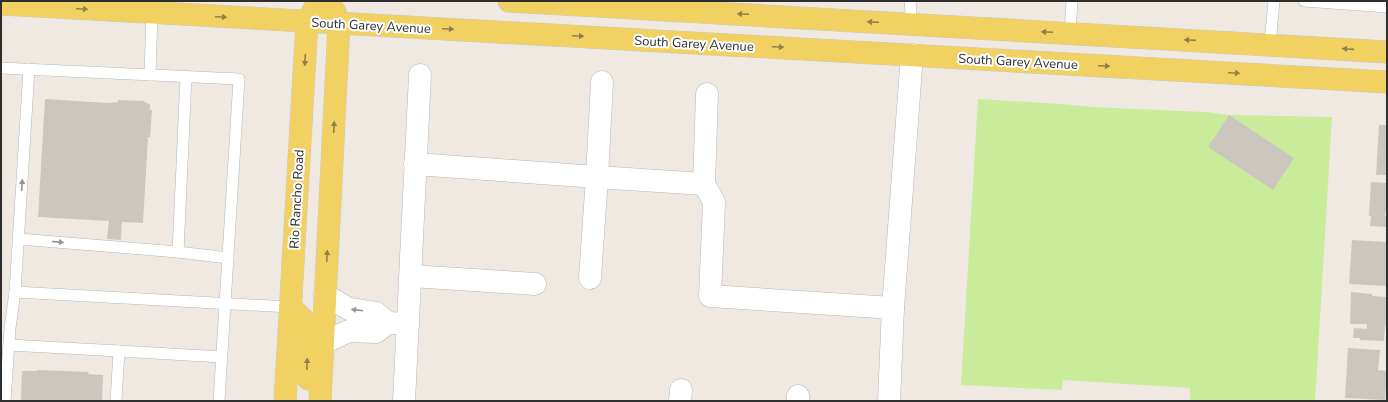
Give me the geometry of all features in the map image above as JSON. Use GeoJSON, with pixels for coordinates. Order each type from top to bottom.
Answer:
{"type":"FeatureCollection","features":[{"type":"Feature","properties":{"kind":"main road","name":"Rio Rancho Road"},"geometry":{"type":"LineString","coordinates":[[285,401],[307,21],[319,1]]}},
{"type":"Feature","properties":{"kind":"main road"},"geometry":{"type":"LineString","coordinates":[[319,401],[339,23],[330,1]]}},
{"type":"Feature","properties":{"kind":"main road"},"geometry":{"type":"LineString","coordinates":[[509,1],[701,6],[970,28],[1270,44],[1387,52]]}},
{"type":"Feature","properties":{"kind":"main road","name":"South Garey Avenue"},"geometry":{"type":"LineString","coordinates":[[1,4],[1387,82]]}},
{"type":"Feature","properties":{"kind":"main road"},"geometry":{"type":"LineString","coordinates":[[861,52],[889,44],[902,36],[912,24]]}},
{"type":"Feature","properties":{"kind":"main road"},"geometry":{"type":"LineString","coordinates":[[912,55],[924,43],[935,38],[970,28]]}},
{"type":"Feature","properties":{"kind":"main road"},"geometry":{"type":"LineString","coordinates":[[290,307],[303,319],[308,331],[307,374],[310,388],[319,401]]}},
{"type":"Feature","properties":{"kind":"street"},"geometry":{"type":"LineString","coordinates":[[889,401],[893,308],[912,55]]}},
{"type":"Feature","properties":{"kind":"street"},"geometry":{"type":"LineString","coordinates":[[404,401],[398,324],[411,276],[420,75]]}},
{"type":"Feature","properties":{"kind":"street"},"geometry":{"type":"LineString","coordinates":[[590,278],[602,82]]}},
{"type":"Feature","properties":{"kind":"street"},"geometry":{"type":"LineString","coordinates":[[707,94],[704,184],[714,202],[710,296],[893,308]]}},
{"type":"Feature","properties":{"kind":"street"},"geometry":{"type":"LineString","coordinates":[[415,164],[704,184]]}},
{"type":"Feature","properties":{"kind":"street"},"geometry":{"type":"LineString","coordinates":[[411,276],[535,284]]}},
{"type":"Feature","properties":{"kind":"street"},"geometry":{"type":"LineString","coordinates":[[325,295],[349,309],[376,313],[398,324]]}},
{"type":"Feature","properties":{"kind":"street"},"geometry":{"type":"LineString","coordinates":[[323,343],[349,331],[376,332],[398,324]]}},
{"type":"Feature","properties":{"kind":"lane"},"geometry":{"type":"LineString","coordinates":[[910,1],[912,24]]}},
{"type":"Feature","properties":{"kind":"lane"},"geometry":{"type":"LineString","coordinates":[[1070,33],[1072,1]]}},
{"type":"Feature","properties":{"kind":"lane"},"geometry":{"type":"LineString","coordinates":[[1270,44],[1274,1]]}},
{"type":"Feature","properties":{"kind":"lane"},"geometry":{"type":"LineString","coordinates":[[1304,1],[1387,6]]}},
{"type":"Feature","properties":{"kind":"lane"},"geometry":{"type":"LineString","coordinates":[[150,75],[152,13]]}},
{"type":"Feature","properties":{"kind":"lane"},"geometry":{"type":"LineString","coordinates":[[1,68],[239,80],[219,401]]}},
{"type":"Feature","properties":{"kind":"lane"},"geometry":{"type":"LineString","coordinates":[[5,401],[19,239],[29,69]]}},
{"type":"Feature","properties":{"kind":"lane"},"geometry":{"type":"LineString","coordinates":[[178,252],[186,77]]}},
{"type":"Feature","properties":{"kind":"lane"},"geometry":{"type":"LineString","coordinates":[[19,239],[178,252],[228,258]]}},
{"type":"Feature","properties":{"kind":"lane"},"geometry":{"type":"LineString","coordinates":[[15,292],[290,307]]}},
{"type":"Feature","properties":{"kind":"lane"},"geometry":{"type":"LineString","coordinates":[[9,346],[222,357]]}},
{"type":"Feature","properties":{"kind":"lane"},"geometry":{"type":"LineString","coordinates":[[116,401],[118,352]]}},
{"type":"Feature","properties":{"kind":"green space"},"geometry":{"type":"Polygon","coordinates":[[[978,99],[1091,107],[1205,112],[1229,115],[1332,117],[1315,401],[1190,401],[1190,388],[1063,380],[1062,390],[961,385],[978,99]]]}},
{"type":"Feature","properties":{"kind":"building"},"geometry":{"type":"Polygon","coordinates":[[[45,99],[108,103],[118,102],[118,100],[144,101],[150,104],[150,110],[152,110],[150,137],[148,137],[143,223],[122,222],[121,240],[107,239],[109,221],[38,217],[45,99]]]}},
{"type":"Feature","properties":{"kind":"building"},"geometry":{"type":"Polygon","coordinates":[[[1229,115],[1294,158],[1273,190],[1208,147],[1229,115]]]}},
{"type":"Feature","properties":{"kind":"building"},"geometry":{"type":"Polygon","coordinates":[[[1379,125],[1387,125],[1387,175],[1376,175],[1379,125]]]}},
{"type":"Feature","properties":{"kind":"building"},"geometry":{"type":"Polygon","coordinates":[[[1371,182],[1387,183],[1387,213],[1385,213],[1385,216],[1387,216],[1386,227],[1370,226],[1371,216],[1369,216],[1371,182]]]}},
{"type":"Feature","properties":{"kind":"building"},"geometry":{"type":"Polygon","coordinates":[[[1352,240],[1387,242],[1387,286],[1349,284],[1352,240]]]}},
{"type":"Feature","properties":{"kind":"building"},"geometry":{"type":"Polygon","coordinates":[[[1351,292],[1387,297],[1387,326],[1385,326],[1384,341],[1360,340],[1360,338],[1353,338],[1354,328],[1367,329],[1367,324],[1350,324],[1351,292]]]}},
{"type":"Feature","properties":{"kind":"building"},"geometry":{"type":"Polygon","coordinates":[[[1348,348],[1380,350],[1378,370],[1387,371],[1385,400],[1345,398],[1348,348]]]}},
{"type":"Feature","properties":{"kind":"building"},"geometry":{"type":"Polygon","coordinates":[[[37,370],[89,372],[88,374],[103,375],[102,401],[21,401],[22,371],[37,370]]]}}]}
